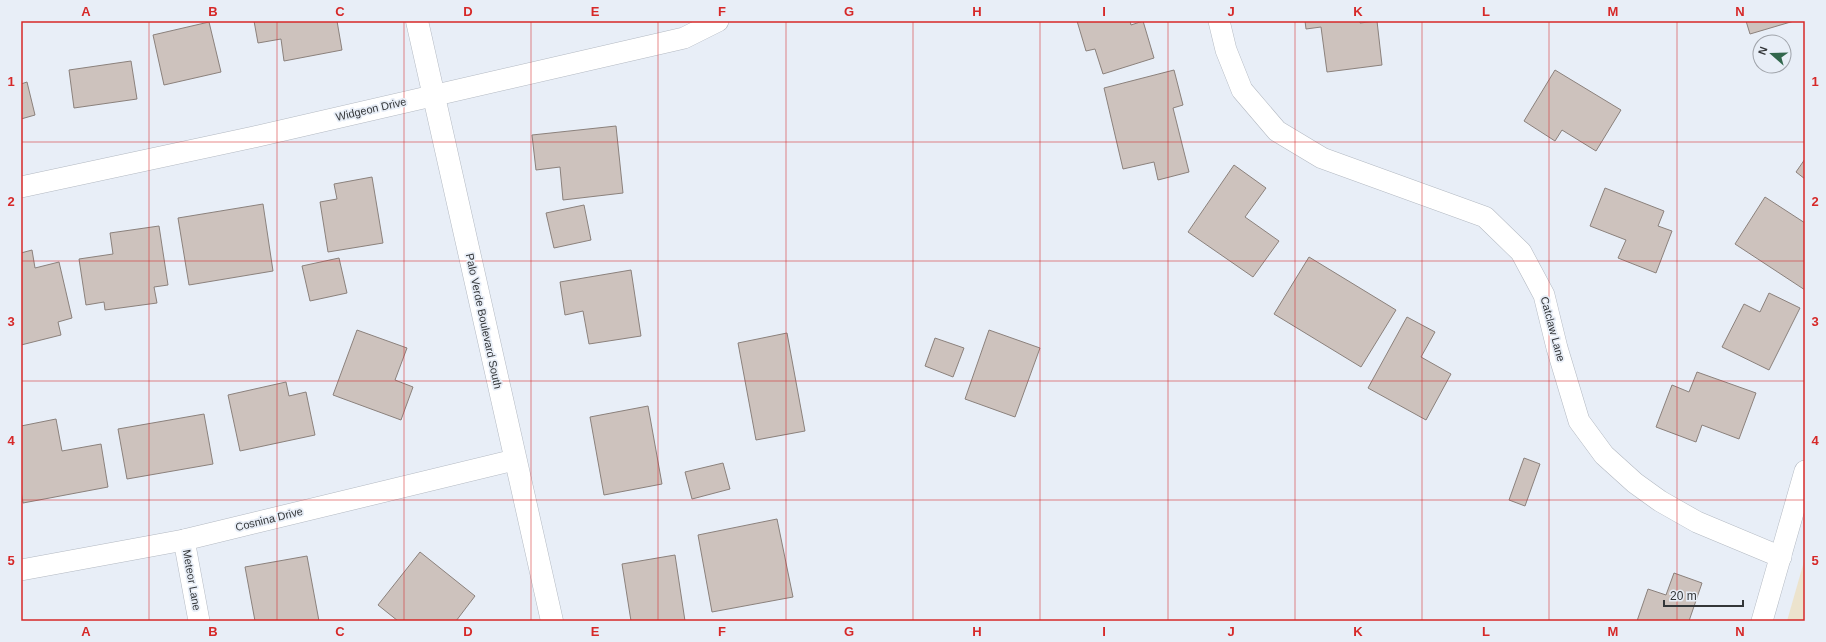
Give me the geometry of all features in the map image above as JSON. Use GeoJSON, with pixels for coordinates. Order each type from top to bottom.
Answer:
{"type":"FeatureCollection","features":[{"type":"Feature","properties":{"kind":"main road","name":"Palo Verde Boulevard South"},"geometry":{"type":"LineString","coordinates":[[417,21],[514,460],[552,621]]}},
{"type":"Feature","properties":{"kind":"street","name":"Widgeon Drive"},"geometry":{"type":"LineString","coordinates":[[21,187],[254,137],[684,38],[718,21]]}},
{"type":"Feature","properties":{"kind":"street","name":"Catclaw Lane"},"geometry":{"type":"LineString","coordinates":[[1219,21],[1226,50],[1242,90],[1277,131],[1322,158],[1485,217],[1522,252],[1544,295],[1557,348],[1579,421],[1604,454],[1635,483],[1660,501],[1697,522],[1781,557]]}},
{"type":"Feature","properties":{"kind":"street","name":"Cosnina Drive"},"geometry":{"type":"LineString","coordinates":[[21,570],[184,540],[514,460]]}},
{"type":"Feature","properties":{"kind":"street"},"geometry":{"type":"LineString","coordinates":[[1762,621],[1805,471]]}},
{"type":"Feature","properties":{"kind":"street","name":"Meteor Lane"},"geometry":{"type":"LineString","coordinates":[[184,540],[199,621]]}},
{"type":"Feature","properties":{"kind":"shaded area"},"geometry":{"type":"Polygon","coordinates":[[[1805,558],[1805,621],[1787,621],[1805,558]]]}},
{"type":"Feature","properties":{"kind":"building"},"geometry":{"type":"Polygon","coordinates":[[[254,21],[337,21],[342,50],[284,61],[281,39],[258,43],[254,21]]]}},
{"type":"Feature","properties":{"kind":"building"},"geometry":{"type":"Polygon","coordinates":[[[1077,21],[1130,21],[1131,25],[1143,21],[1154,58],[1103,74],[1095,49],[1086,51],[1077,21]]]}},
{"type":"Feature","properties":{"kind":"building"},"geometry":{"type":"Polygon","coordinates":[[[1305,21],[1360,21],[1360,23],[1377,21],[1382,65],[1327,72],[1321,27],[1306,29],[1305,21]]]}},
{"type":"Feature","properties":{"kind":"building"},"geometry":{"type":"Polygon","coordinates":[[[1746,21],[1794,21],[1750,34],[1746,21]]]}},
{"type":"Feature","properties":{"kind":"building"},"geometry":{"type":"Polygon","coordinates":[[[209,22],[221,72],[164,85],[153,35],[209,22]]]}},
{"type":"Feature","properties":{"kind":"building"},"geometry":{"type":"Polygon","coordinates":[[[131,61],[137,99],[74,108],[69,70],[131,61]]]}},
{"type":"Feature","properties":{"kind":"building"},"geometry":{"type":"Polygon","coordinates":[[[1174,70],[1183,105],[1173,108],[1189,172],[1158,180],[1154,162],[1123,169],[1104,88],[1174,70]]]}},
{"type":"Feature","properties":{"kind":"building"},"geometry":{"type":"Polygon","coordinates":[[[1555,70],[1621,110],[1596,151],[1562,130],[1555,141],[1524,121],[1555,70]]]}},
{"type":"Feature","properties":{"kind":"building"},"geometry":{"type":"Polygon","coordinates":[[[27,82],[35,115],[21,119],[21,84],[27,82]]]}},
{"type":"Feature","properties":{"kind":"building"},"geometry":{"type":"Polygon","coordinates":[[[616,126],[623,193],[563,200],[560,167],[536,170],[532,135],[616,126]]]}},
{"type":"Feature","properties":{"kind":"building"},"geometry":{"type":"Polygon","coordinates":[[[1805,159],[1805,179],[1796,172],[1805,159]]]}},
{"type":"Feature","properties":{"kind":"building"},"geometry":{"type":"Polygon","coordinates":[[[1234,165],[1266,188],[1245,217],[1279,241],[1253,277],[1188,232],[1234,165]]]}},
{"type":"Feature","properties":{"kind":"building"},"geometry":{"type":"Polygon","coordinates":[[[372,177],[383,243],[328,252],[320,202],[337,199],[334,184],[372,177]]]}},
{"type":"Feature","properties":{"kind":"building"},"geometry":{"type":"Polygon","coordinates":[[[1605,188],[1664,211],[1658,226],[1672,231],[1656,273],[1618,258],[1626,240],[1590,226],[1605,188]]]}},
{"type":"Feature","properties":{"kind":"building"},"geometry":{"type":"Polygon","coordinates":[[[1765,197],[1805,223],[1805,290],[1735,244],[1765,197]]]}},
{"type":"Feature","properties":{"kind":"building"},"geometry":{"type":"Polygon","coordinates":[[[263,204],[273,271],[189,285],[178,218],[263,204]]]}},
{"type":"Feature","properties":{"kind":"building"},"geometry":{"type":"Polygon","coordinates":[[[584,205],[591,240],[554,248],[546,213],[584,205]]]}},
{"type":"Feature","properties":{"kind":"building"},"geometry":{"type":"Polygon","coordinates":[[[159,226],[168,285],[154,287],[157,303],[105,310],[104,302],[86,305],[79,259],[113,254],[110,233],[159,226]]]}},
{"type":"Feature","properties":{"kind":"building"},"geometry":{"type":"Polygon","coordinates":[[[32,250],[35,268],[59,262],[72,318],[58,322],[61,335],[21,345],[21,253],[32,250]]]}},
{"type":"Feature","properties":{"kind":"building"},"geometry":{"type":"Polygon","coordinates":[[[1309,257],[1396,310],[1361,367],[1274,314],[1309,257]]]}},
{"type":"Feature","properties":{"kind":"building"},"geometry":{"type":"Polygon","coordinates":[[[339,258],[347,293],[310,301],[302,266],[339,258]]]}},
{"type":"Feature","properties":{"kind":"building"},"geometry":{"type":"Polygon","coordinates":[[[631,270],[641,336],[589,344],[583,311],[565,315],[560,282],[631,270]]]}},
{"type":"Feature","properties":{"kind":"building"},"geometry":{"type":"Polygon","coordinates":[[[1769,293],[1800,308],[1769,370],[1722,347],[1744,304],[1760,312],[1769,293]]]}},
{"type":"Feature","properties":{"kind":"building"},"geometry":{"type":"Polygon","coordinates":[[[1407,317],[1435,332],[1421,357],[1451,374],[1426,420],[1368,388],[1407,317]]]}},
{"type":"Feature","properties":{"kind":"building"},"geometry":{"type":"Polygon","coordinates":[[[357,330],[407,348],[395,380],[413,387],[401,420],[333,395],[357,330]]]}},
{"type":"Feature","properties":{"kind":"building"},"geometry":{"type":"Polygon","coordinates":[[[989,330],[1040,348],[1015,417],[965,399],[989,330]]]}},
{"type":"Feature","properties":{"kind":"building"},"geometry":{"type":"Polygon","coordinates":[[[787,333],[805,431],[756,440],[738,343],[787,333]]]}},
{"type":"Feature","properties":{"kind":"building"},"geometry":{"type":"Polygon","coordinates":[[[935,338],[964,348],[953,377],[925,366],[935,338]]]}},
{"type":"Feature","properties":{"kind":"building"},"geometry":{"type":"Polygon","coordinates":[[[1697,372],[1756,393],[1739,439],[1702,425],[1696,442],[1656,427],[1672,385],[1689,392],[1697,372]]]}},
{"type":"Feature","properties":{"kind":"building"},"geometry":{"type":"Polygon","coordinates":[[[286,382],[289,396],[306,392],[315,435],[240,451],[228,395],[286,382]]]}},
{"type":"Feature","properties":{"kind":"building"},"geometry":{"type":"Polygon","coordinates":[[[648,406],[662,484],[604,495],[590,417],[648,406]]]}},
{"type":"Feature","properties":{"kind":"building"},"geometry":{"type":"Polygon","coordinates":[[[204,414],[213,464],[127,479],[118,429],[204,414]]]}},
{"type":"Feature","properties":{"kind":"building"},"geometry":{"type":"Polygon","coordinates":[[[56,419],[62,451],[101,444],[108,487],[23,503],[21,491],[21,426],[56,419]]]}},
{"type":"Feature","properties":{"kind":"building"},"geometry":{"type":"Polygon","coordinates":[[[1524,458],[1540,464],[1525,506],[1509,500],[1524,458]]]}},
{"type":"Feature","properties":{"kind":"building"},"geometry":{"type":"Polygon","coordinates":[[[723,463],[730,489],[692,499],[685,472],[723,463]]]}},
{"type":"Feature","properties":{"kind":"building"},"geometry":{"type":"Polygon","coordinates":[[[777,519],[793,597],[712,612],[698,535],[777,519]]]}},
{"type":"Feature","properties":{"kind":"building"},"geometry":{"type":"Polygon","coordinates":[[[420,552],[475,596],[456,621],[398,621],[378,605],[420,552]]]}},
{"type":"Feature","properties":{"kind":"building"},"geometry":{"type":"Polygon","coordinates":[[[675,555],[685,621],[631,621],[622,564],[675,555]]]}},
{"type":"Feature","properties":{"kind":"building"},"geometry":{"type":"Polygon","coordinates":[[[307,556],[319,621],[255,621],[245,567],[307,556]]]}},
{"type":"Feature","properties":{"kind":"building"},"geometry":{"type":"Polygon","coordinates":[[[1674,573],[1702,583],[1689,621],[1637,621],[1648,589],[1666,595],[1674,573]]]}}]}
